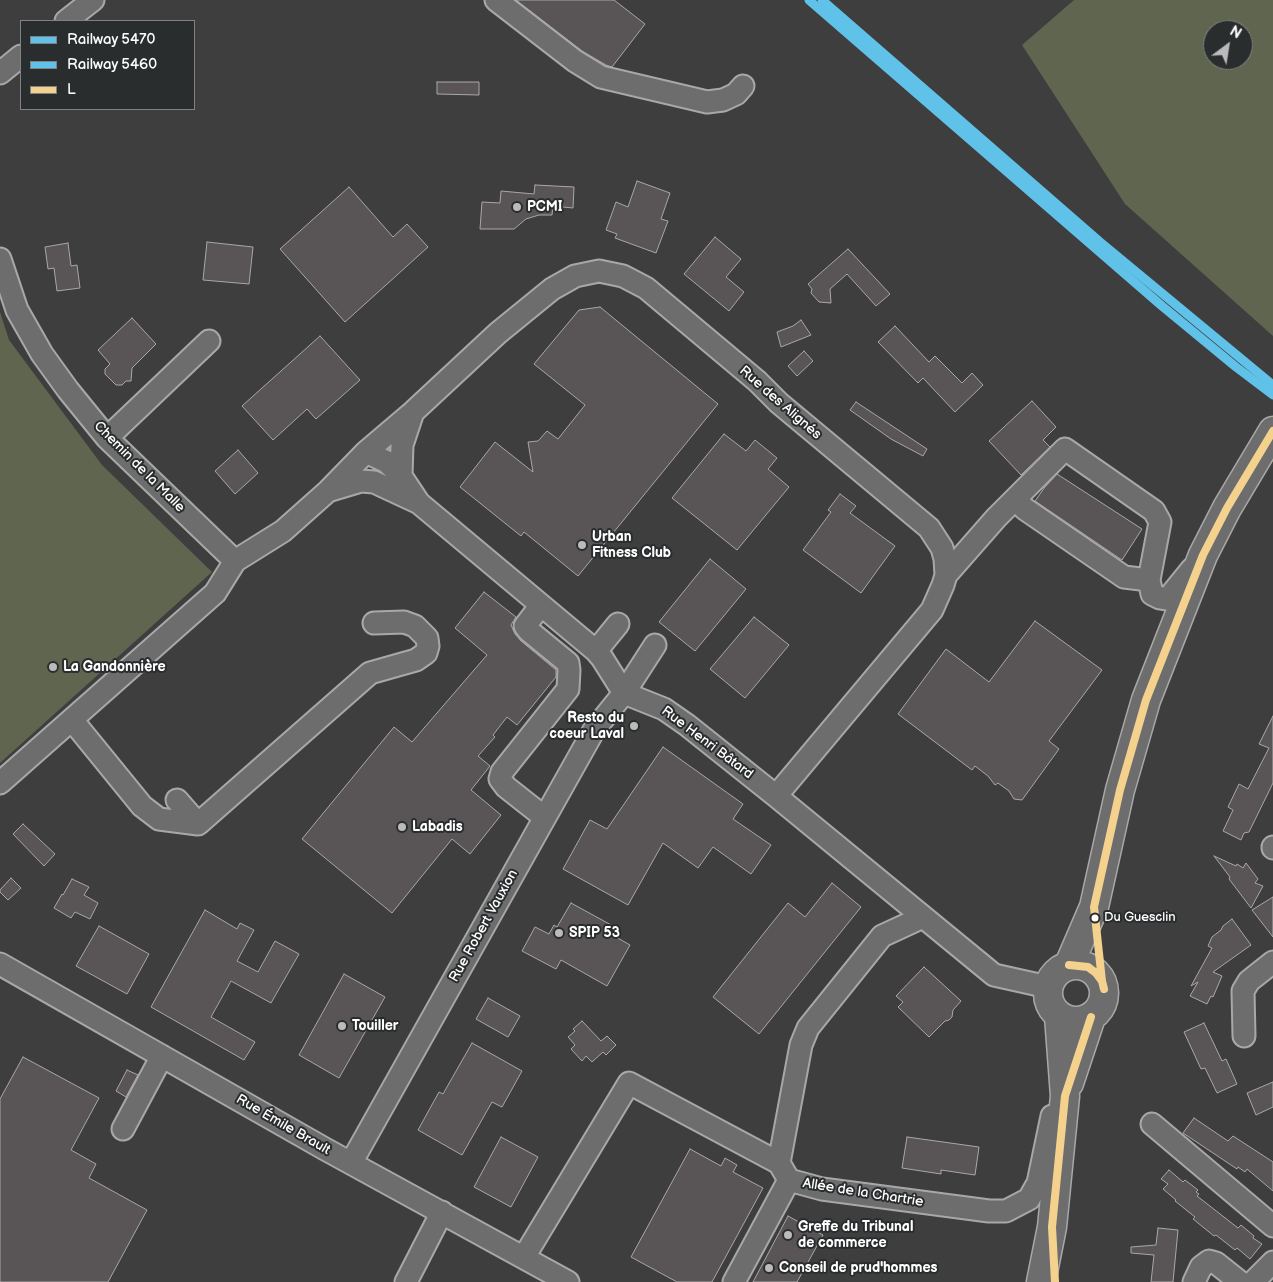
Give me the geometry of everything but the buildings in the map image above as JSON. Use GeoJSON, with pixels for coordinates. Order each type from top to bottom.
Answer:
{"type":"FeatureCollection","features":[{"type":"Feature","properties":{"kind":"main road"},"geometry":{"type":"LineString","coordinates":[[1069,965],[1094,907],[1120,790],[1146,700],[1203,555],[1227,508],[1273,431]]}},
{"type":"Feature","properties":{"kind":"main road"},"geometry":{"type":"LineString","coordinates":[[1094,907],[1104,989],[1104,997],[1098,1012],[1091,1017],[1075,1022],[1059,1016],[1049,1003],[1048,987],[1055,973],[1069,965],[1088,967],[1102,981]]}},
{"type":"Feature","properties":{"kind":"main road"},"geometry":{"type":"LineString","coordinates":[[1040,1282],[1052,1228],[1065,1096],[1059,1016]]}},
{"type":"Feature","properties":{"kind":"main road"},"geometry":{"type":"LineString","coordinates":[[1065,1096],[1091,1017]]}},
{"type":"Feature","properties":{"kind":"main road"},"geometry":{"type":"LineString","coordinates":[[1052,1228],[1055,1282]]}},
{"type":"Feature","properties":{"kind":"street"},"geometry":{"type":"LineString","coordinates":[[67,20],[92,0]]}},
{"type":"Feature","properties":{"kind":"street"},"geometry":{"type":"LineString","coordinates":[[496,0],[575,61],[601,77],[707,102],[723,100],[736,94],[743,86]]}},
{"type":"Feature","properties":{"kind":"street"},"geometry":{"type":"LineString","coordinates":[[0,73],[20,57]]}},
{"type":"Feature","properties":{"kind":"street","name":"Chemin de la Malle"},"geometry":{"type":"LineString","coordinates":[[0,259],[18,310],[42,354],[68,390],[107,438],[235,561]]}},
{"type":"Feature","properties":{"kind":"street","name":"Rue des Alignés"},"geometry":{"type":"LineString","coordinates":[[235,561],[283,531],[328,491],[366,452],[413,412],[498,333],[552,289],[575,276],[599,272],[622,276],[646,288],[779,403],[929,528],[942,548],[946,576],[932,610],[776,796]]}},
{"type":"Feature","properties":{"kind":"street"},"geometry":{"type":"LineString","coordinates":[[107,438],[209,341]]}},
{"type":"Feature","properties":{"kind":"street"},"geometry":{"type":"LineString","coordinates":[[394,469],[413,412]]}},
{"type":"Feature","properties":{"kind":"street"},"geometry":{"type":"LineString","coordinates":[[946,576],[996,518],[1065,449],[1154,511],[1160,522],[1149,580],[1152,594],[1166,599],[1170,596],[1203,555]]}},
{"type":"Feature","properties":{"kind":"street"},"geometry":{"type":"LineString","coordinates":[[366,452],[394,469],[419,503]]}},
{"type":"Feature","properties":{"kind":"street"},"geometry":{"type":"LineString","coordinates":[[328,491],[361,481],[380,469],[394,469]]}},
{"type":"Feature","properties":{"kind":"street"},"geometry":{"type":"LineString","coordinates":[[361,481],[374,482],[385,486],[419,503],[596,651],[624,693]]}},
{"type":"Feature","properties":{"kind":"street"},"geometry":{"type":"LineString","coordinates":[[1014,499],[1025,509],[1124,577],[1149,580]]}},
{"type":"Feature","properties":{"kind":"street"},"geometry":{"type":"LineString","coordinates":[[0,783],[215,593],[235,561]]}},
{"type":"Feature","properties":{"kind":"street"},"geometry":{"type":"LineString","coordinates":[[541,605],[525,626],[529,632],[568,663],[570,670],[568,689],[502,772],[500,779],[506,787],[544,817]]}},
{"type":"Feature","properties":{"kind":"street"},"geometry":{"type":"LineString","coordinates":[[72,720],[142,806],[159,819],[198,824],[370,673],[416,660],[426,653],[428,646],[427,638],[415,626],[404,622],[374,622]]}},
{"type":"Feature","properties":{"kind":"street"},"geometry":{"type":"LineString","coordinates":[[596,651],[618,624]]}},
{"type":"Feature","properties":{"kind":"street","name":"Rue Robert Vauxion"},"geometry":{"type":"LineString","coordinates":[[351,1163],[594,730],[624,693],[655,644]]}},
{"type":"Feature","properties":{"kind":"street","name":"Rue Henri Bâtard"},"geometry":{"type":"LineString","coordinates":[[624,693],[664,709],[687,725],[994,975],[1048,987]]}},
{"type":"Feature","properties":{"kind":"street"},"geometry":{"type":"LineString","coordinates":[[177,800],[198,824]]}},
{"type":"Feature","properties":{"kind":"street"},"geometry":{"type":"LineString","coordinates":[[734,1282],[784,1171],[801,1045],[808,1028],[882,936],[896,895]]}},
{"type":"Feature","properties":{"kind":"street"},"geometry":{"type":"LineString","coordinates":[[882,936],[923,917]]}},
{"type":"Feature","properties":{"kind":"street"},"geometry":{"type":"LineString","coordinates":[[1244,1036],[1243,992],[1249,981],[1273,962]]}},
{"type":"Feature","properties":{"kind":"street","name":"Rue Émile Brault"},"geometry":{"type":"LineString","coordinates":[[0,964],[351,1163],[568,1282]]}},
{"type":"Feature","properties":{"kind":"street"},"geometry":{"type":"LineString","coordinates":[[123,1130],[162,1056]]}},
{"type":"Feature","properties":{"kind":"street","name":"Allée de la Chartrie"},"geometry":{"type":"LineString","coordinates":[[524,1257],[629,1083],[784,1171],[822,1189],[1006,1212],[1029,1199],[1038,1183],[1062,1064]]}},
{"type":"Feature","properties":{"kind":"street"},"geometry":{"type":"LineString","coordinates":[[1152,1124],[1273,1226]]}},
{"type":"Feature","properties":{"kind":"street"},"geometry":{"type":"LineString","coordinates":[[406,1282],[442,1212]]}},
{"type":"Feature","properties":{"kind":"street"},"geometry":{"type":"LineString","coordinates":[[1194,1282],[1201,1267],[1209,1261],[1216,1263],[1240,1282]]}},
{"type":"Feature","properties":{"kind":"street"},"geometry":{"type":"LineString","coordinates":[[1253,1282],[1273,1262]]}},
{"type":"Feature","properties":{"kind":"green space"},"geometry":{"type":"Polygon","coordinates":[[[1074,0],[1273,0],[1273,336],[1125,204],[1022,45],[1074,0]]]}},
{"type":"Feature","properties":{"kind":"green space","name":"La Gandonnière"},"geometry":{"type":"Polygon","coordinates":[[[0,312],[9,340],[102,465],[212,572],[0,763],[0,312]]]}},
{"type":"Feature","properties":{"kind":"rail line","name":"5470"},"geometry":{"type":"LineString","coordinates":[[809,0],[1162,306],[1273,395]]}},
{"type":"Feature","properties":{"kind":"rail line","name":"5460"},"geometry":{"type":"LineString","coordinates":[[822,0],[1100,242],[1273,385]]}},
{"type":"Feature","properties":{"kind":"transit line","name":"L"},"geometry":{"type":"LineString","coordinates":[[1102,981],[1094,907],[1120,790],[1146,700],[1203,555],[1227,508],[1273,431]]}},
{"type":"Feature","properties":{"kind":"transit line","name":"L"},"geometry":{"type":"LineString","coordinates":[[1069,965],[1088,967],[1102,981],[1104,989]]}},
{"type":"Feature","properties":{"kind":"transit line","name":"L"},"geometry":{"type":"LineString","coordinates":[[1055,1282],[1052,1227],[1065,1096],[1091,1017]]}},
{"type":"Feature","properties":{"kind":"place","name":"PCMI"},"geometry":{"type":"Point","coordinates":[517,207]}},
{"type":"Feature","properties":{"kind":"place","name":"Urban Fitness Club"},"geometry":{"type":"Point","coordinates":[582,545]}},
{"type":"Feature","properties":{"kind":"place","name":"La Gandonnière"},"geometry":{"type":"Point","coordinates":[53,667]}},
{"type":"Feature","properties":{"kind":"place","name":"Resto du coeur Laval"},"geometry":{"type":"Point","coordinates":[634,726]}},
{"type":"Feature","properties":{"kind":"place","name":"Labadis"},"geometry":{"type":"Point","coordinates":[402,827]}},
{"type":"Feature","properties":{"kind":"place","name":"Du Guesclin"},"geometry":{"type":"Point","coordinates":[1095,918]}},
{"type":"Feature","properties":{"kind":"place","name":"SPIP 53"},"geometry":{"type":"Point","coordinates":[559,933]}},
{"type":"Feature","properties":{"kind":"place","name":"Touiller"},"geometry":{"type":"Point","coordinates":[342,1026]}},
{"type":"Feature","properties":{"kind":"place","name":"Greffe du Tribunal de commerce"},"geometry":{"type":"Point","coordinates":[788,1235]}},
{"type":"Feature","properties":{"kind":"place","name":"Conseil de prud'hommes"},"geometry":{"type":"Point","coordinates":[769,1268]}}]}
